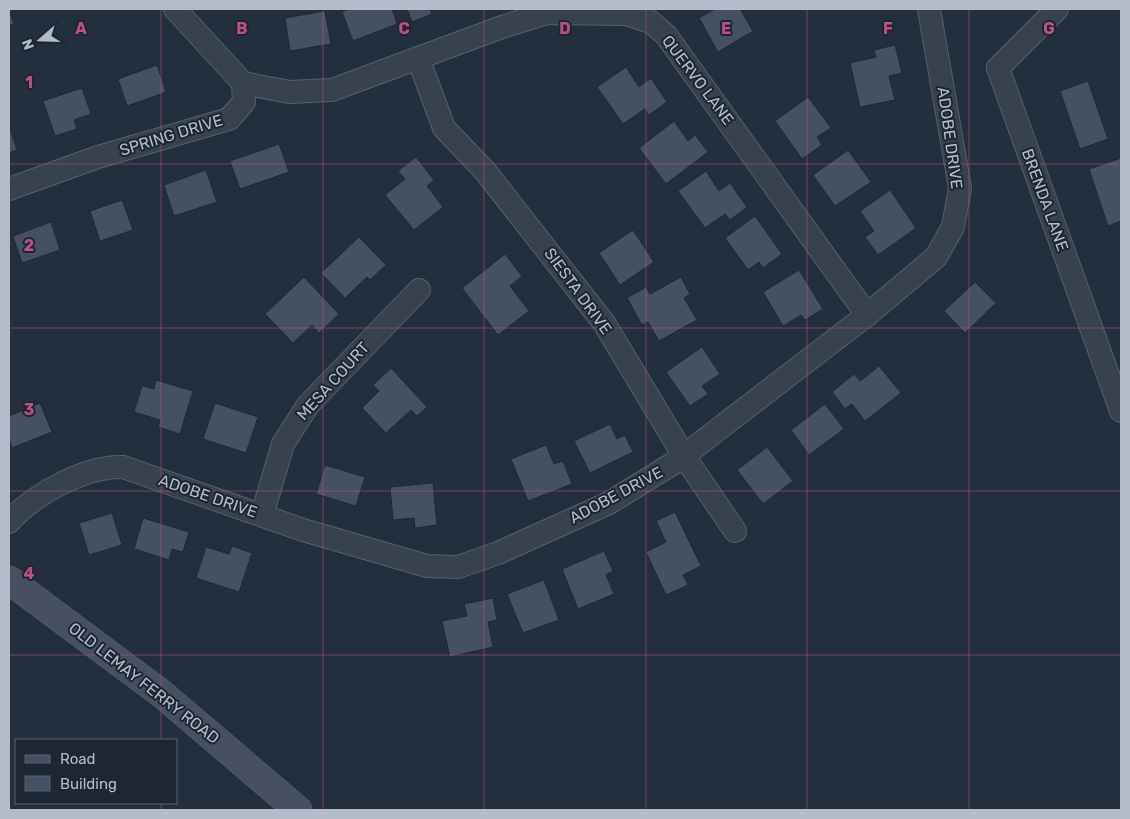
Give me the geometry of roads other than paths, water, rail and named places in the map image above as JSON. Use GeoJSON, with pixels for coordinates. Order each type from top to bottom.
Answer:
{"type":"FeatureCollection","features":[{"type":"Feature","properties":{"kind":"main road","name":"OLD LEMAY FERRY ROAD"},"geometry":{"type":"LineString","coordinates":[[9,580],[162,694],[298,810]]}},
{"type":"Feature","properties":{"kind":"street"},"geometry":{"type":"LineString","coordinates":[[175,9],[243,83]]}},
{"type":"Feature","properties":{"kind":"street","name":"ADOBE DRIVE"},"geometry":{"type":"LineString","coordinates":[[9,522],[20,510],[76,476],[105,466],[123,467],[407,562],[427,566],[458,567],[498,553],[609,503],[684,456],[867,315],[936,257],[953,227],[960,188],[929,9]]}},
{"type":"Feature","properties":{"kind":"street","name":"BRENDA LANE"},"geometry":{"type":"LineString","coordinates":[[1057,9],[998,68],[1121,411]]}},
{"type":"Feature","properties":{"kind":"street","name":"QUERVO LANE"},"geometry":{"type":"LineString","coordinates":[[243,83],[288,92],[332,90],[547,13],[626,14],[650,22],[666,35],[867,315]]}},
{"type":"Feature","properties":{"kind":"street","name":"SIESTA DRIVE"},"geometry":{"type":"LineString","coordinates":[[418,58],[444,128],[485,171],[604,323],[684,456],[735,531]]}},
{"type":"Feature","properties":{"kind":"street","name":"SPRING DRIVE"},"geometry":{"type":"LineString","coordinates":[[9,189],[98,157],[229,119],[244,102],[243,83]]}},
{"type":"Feature","properties":{"kind":"street","name":"MESA COURT"},"geometry":{"type":"LineString","coordinates":[[262,515],[283,444],[294,424],[308,405],[419,290]]}}]}
